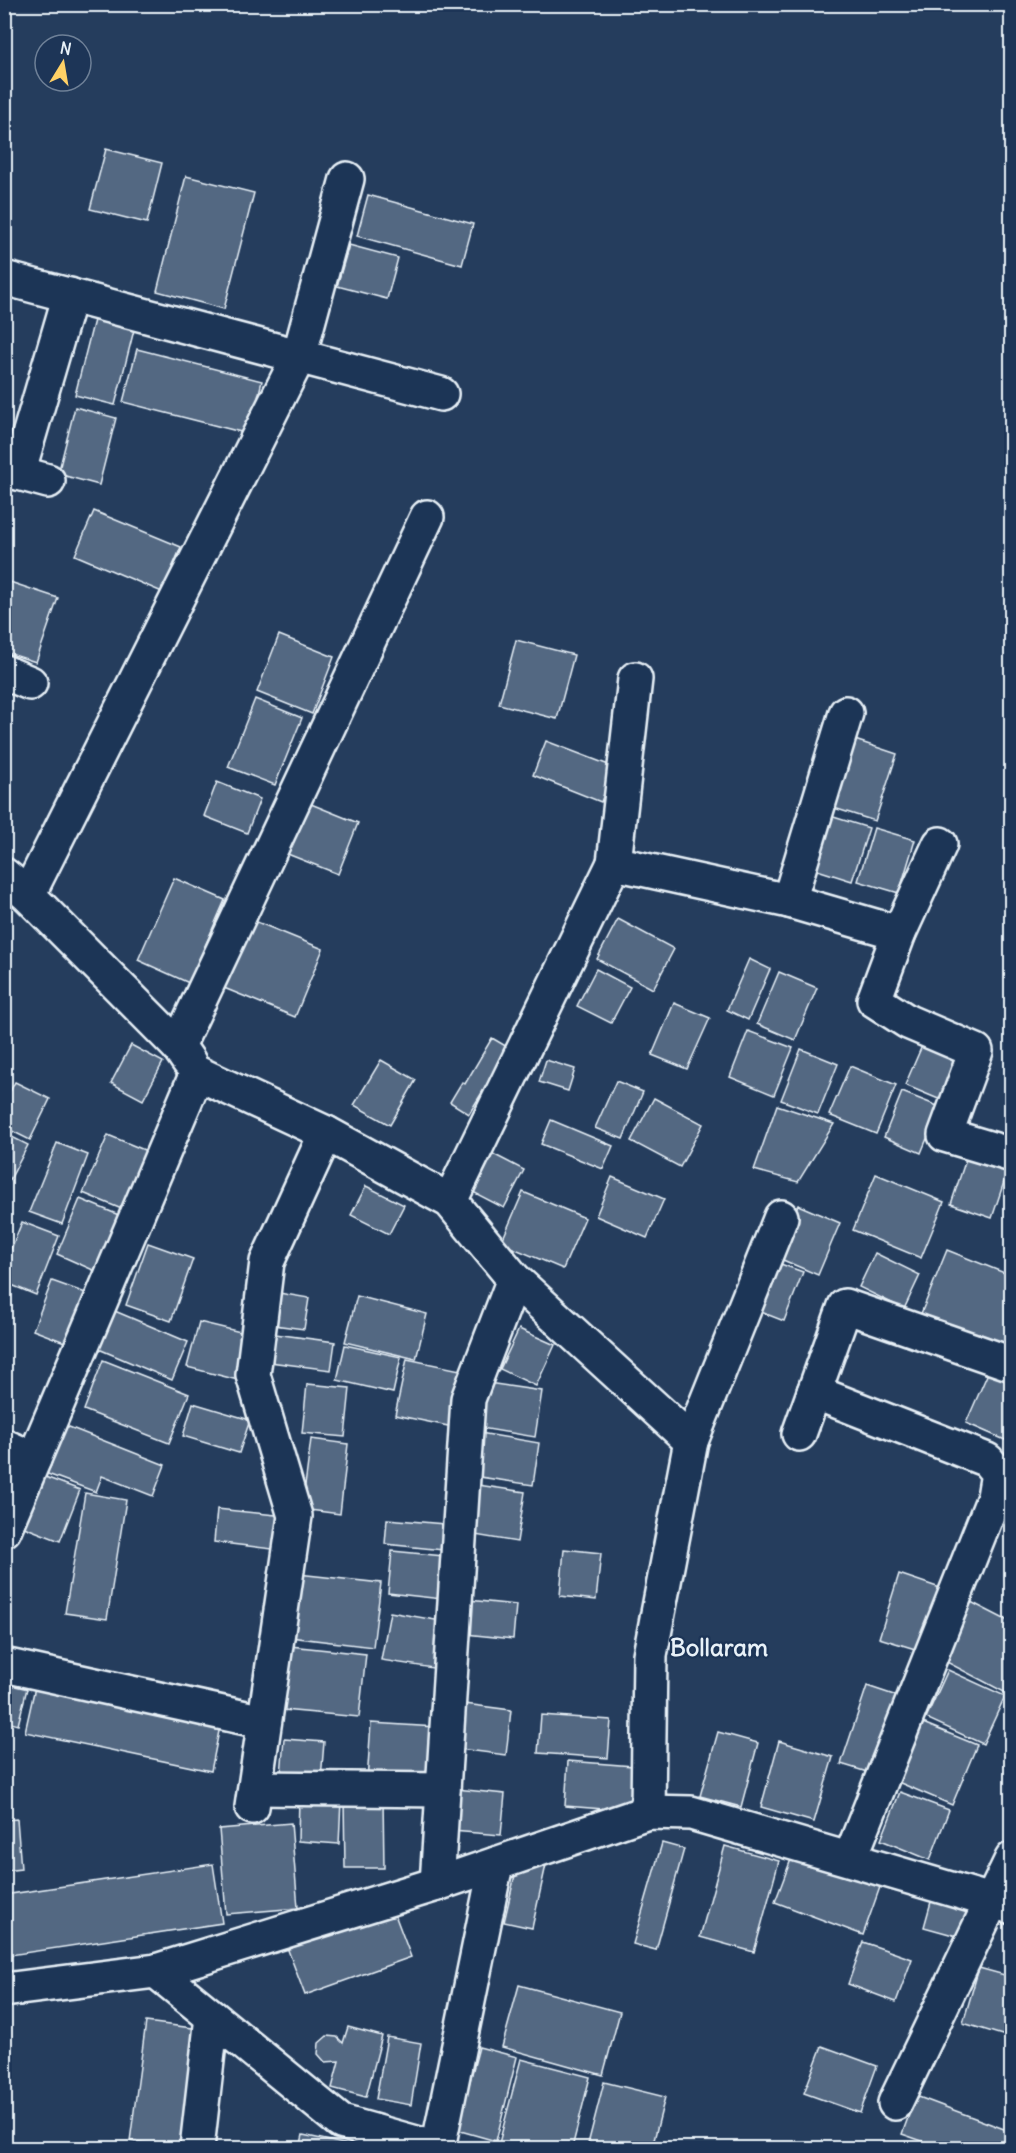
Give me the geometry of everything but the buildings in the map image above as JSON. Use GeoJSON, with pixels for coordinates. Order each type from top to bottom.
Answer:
{"type":"FeatureCollection","features":[{"type":"Feature","properties":{"kind":"street"},"geometry":{"type":"LineString","coordinates":[[347,179],[299,356],[16,885],[177,1046],[197,1073],[326,1133],[450,1201],[514,1280],[692,1441]]}},
{"type":"Feature","properties":{"kind":"street"},"geometry":{"type":"LineString","coordinates":[[4,278],[441,394]]}},
{"type":"Feature","properties":{"kind":"street"},"geometry":{"type":"LineString","coordinates":[[23,474],[70,295]]}},
{"type":"Feature","properties":{"kind":"street"},"geometry":{"type":"LineString","coordinates":[[177,1046],[427,517]]}},
{"type":"Feature","properties":{"kind":"street"},"geometry":{"type":"LineString","coordinates":[[450,1201],[614,863],[635,679]]}},
{"type":"Feature","properties":{"kind":"street"},"geometry":{"type":"LineString","coordinates":[[789,901],[846,713]]}},
{"type":"Feature","properties":{"kind":"street"},"geometry":{"type":"LineString","coordinates":[[940,844],[899,933],[874,1000],[908,1022],[976,1051],[945,1135],[1011,1155]]}},
{"type":"Feature","properties":{"kind":"street"},"geometry":{"type":"LineString","coordinates":[[614,863],[789,901],[899,933]]}},
{"type":"Feature","properties":{"kind":"street"},"geometry":{"type":"LineString","coordinates":[[4,1530],[19,1453],[197,1073]]}},
{"type":"Feature","properties":{"kind":"street"},"geometry":{"type":"LineString","coordinates":[[326,1133],[267,1262],[253,1375],[295,1516],[253,1797],[443,1790]]}},
{"type":"Feature","properties":{"kind":"street"},"geometry":{"type":"LineString","coordinates":[[648,1812],[650,1655],[692,1441],[781,1217]]}},
{"type":"Feature","properties":{"kind":"street"},"geometry":{"type":"LineString","coordinates":[[437,1884],[468,1399],[514,1280]]}},
{"type":"Feature","properties":{"kind":"street"},"geometry":{"type":"LineString","coordinates":[[799,1434],[845,1306],[1011,1365]]}},
{"type":"Feature","properties":{"kind":"street"},"geometry":{"type":"LineString","coordinates":[[814,1392],[987,1460],[998,1473],[994,1497],[850,1859]]}},
{"type":"Feature","properties":{"kind":"street"},"geometry":{"type":"LineString","coordinates":[[4,1665],[264,1722]]}},
{"type":"Feature","properties":{"kind":"street"},"geometry":{"type":"LineString","coordinates":[[4,1990],[156,1971],[437,1884],[648,1812],[691,1813],[1002,1904]]}},
{"type":"Feature","properties":{"kind":"street"},"geometry":{"type":"LineString","coordinates":[[895,2103],[1002,1904],[1011,1859]]}},
{"type":"Feature","properties":{"kind":"street"},"geometry":{"type":"LineString","coordinates":[[156,1971],[341,2122],[427,2147],[496,1864]]}},
{"type":"Feature","properties":{"kind":"street"},"geometry":{"type":"LineString","coordinates":[[197,2148],[212,2017]]}},
{"type":"Feature","properties":{"kind":"district","name":"Bollaram"},"geometry":{"type":"Point","coordinates":[719,1647]}}]}
